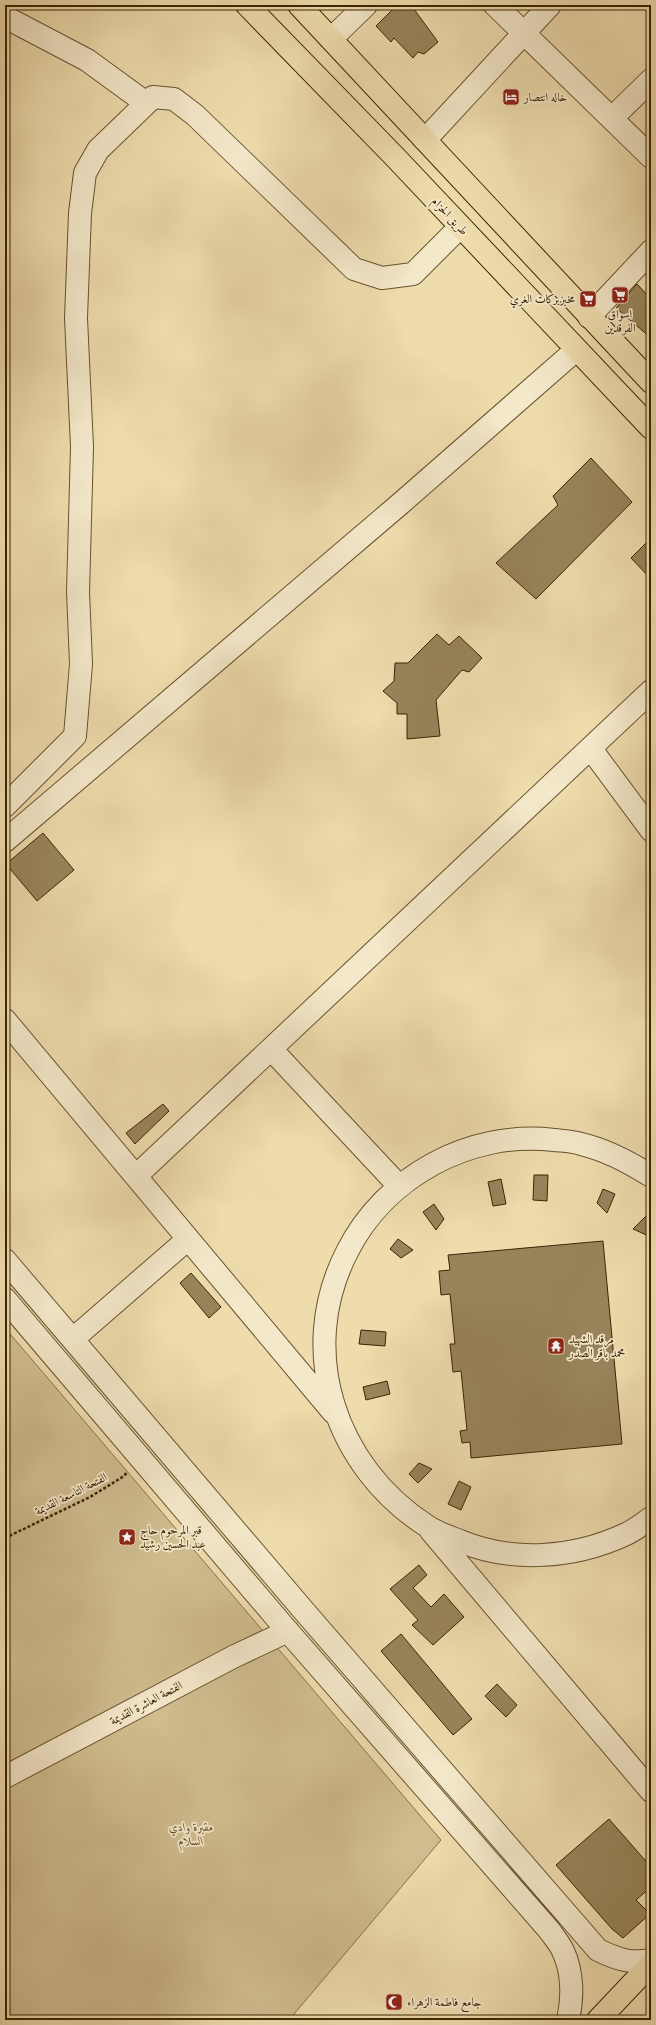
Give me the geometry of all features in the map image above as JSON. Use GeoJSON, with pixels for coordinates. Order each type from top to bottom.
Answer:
{"type":"FeatureCollection","features":[{"type":"Feature","properties":{"kind":"main road","name":"طريق الحزام"},"geometry":{"type":"LineString","coordinates":[[247,5],[395,157],[651,428]]}},
{"type":"Feature","properties":{"kind":"main road"},"geometry":{"type":"LineString","coordinates":[[299,5],[651,382]]}},
{"type":"Feature","properties":{"kind":"main road"},"geometry":{"type":"LineString","coordinates":[[395,157],[405,158],[414,154],[420,146],[423,138]]}},
{"type":"Feature","properties":{"kind":"main road"},"geometry":{"type":"LineString","coordinates":[[478,246],[476,235],[480,226],[488,220],[498,219]]}},
{"type":"Feature","properties":{"kind":"main road"},"geometry":{"type":"LineString","coordinates":[[598,2020],[651,1964]]}},
{"type":"Feature","properties":{"kind":"street"},"geometry":{"type":"LineString","coordinates":[[331,39],[366,5]]}},
{"type":"Feature","properties":{"kind":"street"},"geometry":{"type":"LineString","coordinates":[[495,5],[651,157]]}},
{"type":"Feature","properties":{"kind":"street"},"geometry":{"type":"LineString","coordinates":[[423,138],[550,5]]}},
{"type":"Feature","properties":{"kind":"street"},"geometry":{"type":"LineString","coordinates":[[5,17],[87,60],[146,103]]}},
{"type":"Feature","properties":{"kind":"street"},"geometry":{"type":"LineString","coordinates":[[612,118],[651,80]]}},
{"type":"Feature","properties":{"kind":"street"},"geometry":{"type":"LineString","coordinates":[[6,804],[75,736],[81,664],[78,592],[82,447],[76,318],[80,213],[85,173],[98,150],[152,97],[174,99],[195,115],[354,269],[382,278],[413,274],[460,227]]}},
{"type":"Feature","properties":{"kind":"street"},"geometry":{"type":"LineString","coordinates":[[589,317],[651,250]]}},
{"type":"Feature","properties":{"kind":"street"},"geometry":{"type":"LineString","coordinates":[[5,841],[394,509],[576,350]]}},
{"type":"Feature","properties":{"kind":"street"},"geometry":{"type":"LineString","coordinates":[[136,1176],[651,691]]}},
{"type":"Feature","properties":{"kind":"street"},"geometry":{"type":"LineString","coordinates":[[590,749],[651,830]]}},
{"type":"Feature","properties":{"kind":"street"},"geometry":{"type":"LineString","coordinates":[[5,1020],[336,1416]]}},
{"type":"Feature","properties":{"kind":"street"},"geometry":{"type":"LineString","coordinates":[[271,1049],[399,1186]]}},
{"type":"Feature","properties":{"kind":"street"},"geometry":{"type":"LineString","coordinates":[[651,1176],[625,1159],[580,1143],[532,1138],[484,1143],[439,1159],[399,1186],[370,1216],[350,1246],[332,1291],[324,1333],[326,1375],[336,1416],[358,1460],[389,1498],[428,1527],[475,1548],[526,1556],[577,1552],[626,1535],[651,1518]]}},
{"type":"Feature","properties":{"kind":"street"},"geometry":{"type":"LineString","coordinates":[[72,1340],[188,1239]]}},
{"type":"Feature","properties":{"kind":"street"},"geometry":{"type":"LineString","coordinates":[[5,1260],[268,1569],[598,1950],[617,1959],[636,1963],[651,1960]]}},
{"type":"Feature","properties":{"kind":"street"},"geometry":{"type":"LineString","coordinates":[[5,1299],[288,1631],[549,1930],[564,1951],[571,1979],[571,2007],[568,2020]]}},
{"type":"Feature","properties":{"kind":"street"},"geometry":{"type":"LineString","coordinates":[[428,1527],[651,1791]]}},
{"type":"Feature","properties":{"kind":"street"},"geometry":{"type":"LineString","coordinates":[[214,1544],[228,1542],[236,1531]]}},
{"type":"Feature","properties":{"kind":"street"},"geometry":{"type":"LineString","coordinates":[[253,1590],[255,1579],[263,1571],[268,1569]]}},
{"type":"Feature","properties":{"kind":"street","name":"الفتحة العاشرة القديمة"},"geometry":{"type":"LineString","coordinates":[[5,1777],[233,1657],[288,1631]]}},
{"type":"Feature","properties":{"kind":"path","name":"الفتحة التاسعة القديمة"},"geometry":{"type":"LineString","coordinates":[[5,1538],[90,1497],[121,1478],[141,1459]]}},
{"type":"Feature","properties":{"kind":"green space","name":"مقبرة وادي السلام"},"geometry":{"type":"Polygon","coordinates":[[[5,1328],[441,1840],[289,2020],[5,2020],[5,1328]]]}},
{"type":"Feature","properties":{"kind":"building"},"geometry":{"type":"Polygon","coordinates":[[[397,5],[411,5],[438,42],[424,54],[418,52],[413,58],[394,38],[391,42],[376,26],[397,5]]]}},
{"type":"Feature","properties":{"kind":"building"},"geometry":{"type":"Polygon","coordinates":[[[637,284],[651,299],[651,338],[616,308],[637,284]]]}},
{"type":"Feature","properties":{"kind":"building"},"geometry":{"type":"Polygon","coordinates":[[[591,458],[632,502],[536,599],[496,563],[558,505],[553,496],[591,458]]]}},
{"type":"Feature","properties":{"kind":"building"},"geometry":{"type":"Polygon","coordinates":[[[651,538],[651,579],[631,558],[651,538]]]}},
{"type":"Feature","properties":{"kind":"building"},"geometry":{"type":"Polygon","coordinates":[[[437,634],[449,645],[459,636],[482,658],[469,672],[462,670],[436,700],[440,736],[407,739],[407,714],[397,714],[397,703],[383,691],[394,681],[395,663],[408,663],[437,634]]]}},
{"type":"Feature","properties":{"kind":"building"},"geometry":{"type":"Polygon","coordinates":[[[43,833],[74,870],[37,901],[6,864],[43,833]]]}},
{"type":"Feature","properties":{"kind":"building"},"geometry":{"type":"Polygon","coordinates":[[[163,1104],[169,1111],[135,1144],[126,1133],[163,1104]]]}},
{"type":"Feature","properties":{"kind":"building"},"geometry":{"type":"Polygon","coordinates":[[[534,1175],[548,1175],[547,1201],[533,1200],[534,1175]]]}},
{"type":"Feature","properties":{"kind":"building"},"geometry":{"type":"Polygon","coordinates":[[[501,1179],[506,1204],[493,1206],[488,1182],[501,1179]]]}},
{"type":"Feature","properties":{"kind":"building"},"geometry":{"type":"Polygon","coordinates":[[[603,1189],[615,1194],[607,1213],[597,1203],[603,1189]]]}},
{"type":"Feature","properties":{"kind":"building"},"geometry":{"type":"Polygon","coordinates":[[[434,1204],[444,1219],[436,1230],[423,1212],[434,1204]]]}},
{"type":"Feature","properties":{"kind":"building"},"geometry":{"type":"Polygon","coordinates":[[[651,1211],[651,1237],[633,1229],[651,1211]]]}},
{"type":"Feature","properties":{"kind":"building"},"geometry":{"type":"Polygon","coordinates":[[[398,1239],[413,1250],[401,1258],[390,1249],[398,1239]]]}},
{"type":"Feature","properties":{"kind":"building"},"geometry":{"type":"Polygon","coordinates":[[[603,1241],[622,1444],[471,1458],[470,1442],[462,1443],[460,1431],[467,1430],[461,1371],[453,1372],[450,1344],[455,1344],[450,1294],[441,1295],[439,1271],[450,1270],[448,1255],[603,1241]]]}},
{"type":"Feature","properties":{"kind":"building"},"geometry":{"type":"Polygon","coordinates":[[[191,1273],[221,1307],[209,1318],[180,1283],[191,1273]]]}},
{"type":"Feature","properties":{"kind":"building"},"geometry":{"type":"Polygon","coordinates":[[[361,1330],[386,1332],[385,1346],[359,1344],[361,1330]]]}},
{"type":"Feature","properties":{"kind":"building"},"geometry":{"type":"Polygon","coordinates":[[[387,1381],[390,1394],[366,1400],[363,1387],[387,1381]]]}},
{"type":"Feature","properties":{"kind":"building"},"geometry":{"type":"Polygon","coordinates":[[[419,1463],[432,1469],[418,1483],[409,1474],[419,1463]]]}},
{"type":"Feature","properties":{"kind":"building"},"geometry":{"type":"Polygon","coordinates":[[[459,1481],[471,1487],[461,1510],[448,1504],[459,1481]]]}},
{"type":"Feature","properties":{"kind":"building"},"geometry":{"type":"Polygon","coordinates":[[[419,1565],[427,1575],[413,1588],[431,1607],[444,1594],[464,1617],[433,1645],[412,1625],[418,1620],[390,1589],[419,1565]]]}},
{"type":"Feature","properties":{"kind":"building"},"geometry":{"type":"Polygon","coordinates":[[[401,1634],[472,1719],[453,1735],[381,1651],[401,1634]]]}},
{"type":"Feature","properties":{"kind":"building"},"geometry":{"type":"Polygon","coordinates":[[[497,1684],[517,1705],[506,1717],[485,1696],[497,1684]]]}},
{"type":"Feature","properties":{"kind":"building"},"geometry":{"type":"Polygon","coordinates":[[[609,1819],[651,1867],[651,1887],[636,1900],[650,1914],[623,1938],[612,1929],[556,1865],[609,1819]]]}},
{"type":"Feature","properties":{"kind":"place","name":"خاله انتصار"},"geometry":{"type":"Point","coordinates":[511,97]}},
{"type":"Feature","properties":{"kind":"place","name":"اسواق الفرقدين"},"geometry":{"type":"Point","coordinates":[620,295]}},
{"type":"Feature","properties":{"kind":"place","name":"مخبزبركات الغري"},"geometry":{"type":"Point","coordinates":[588,299]}},
{"type":"Feature","properties":{"kind":"place","name":"مرقد الشهيد محمد باقر الصدر"},"geometry":{"type":"Point","coordinates":[556,1346]}},
{"type":"Feature","properties":{"kind":"place","name":"قبر المرحوم حاج عبد الحسين رشيد"},"geometry":{"type":"Point","coordinates":[127,1537]}},
{"type":"Feature","properties":{"kind":"place","name":"جامع فاطمة الزهراء"},"geometry":{"type":"Point","coordinates":[394,2002]}}]}
